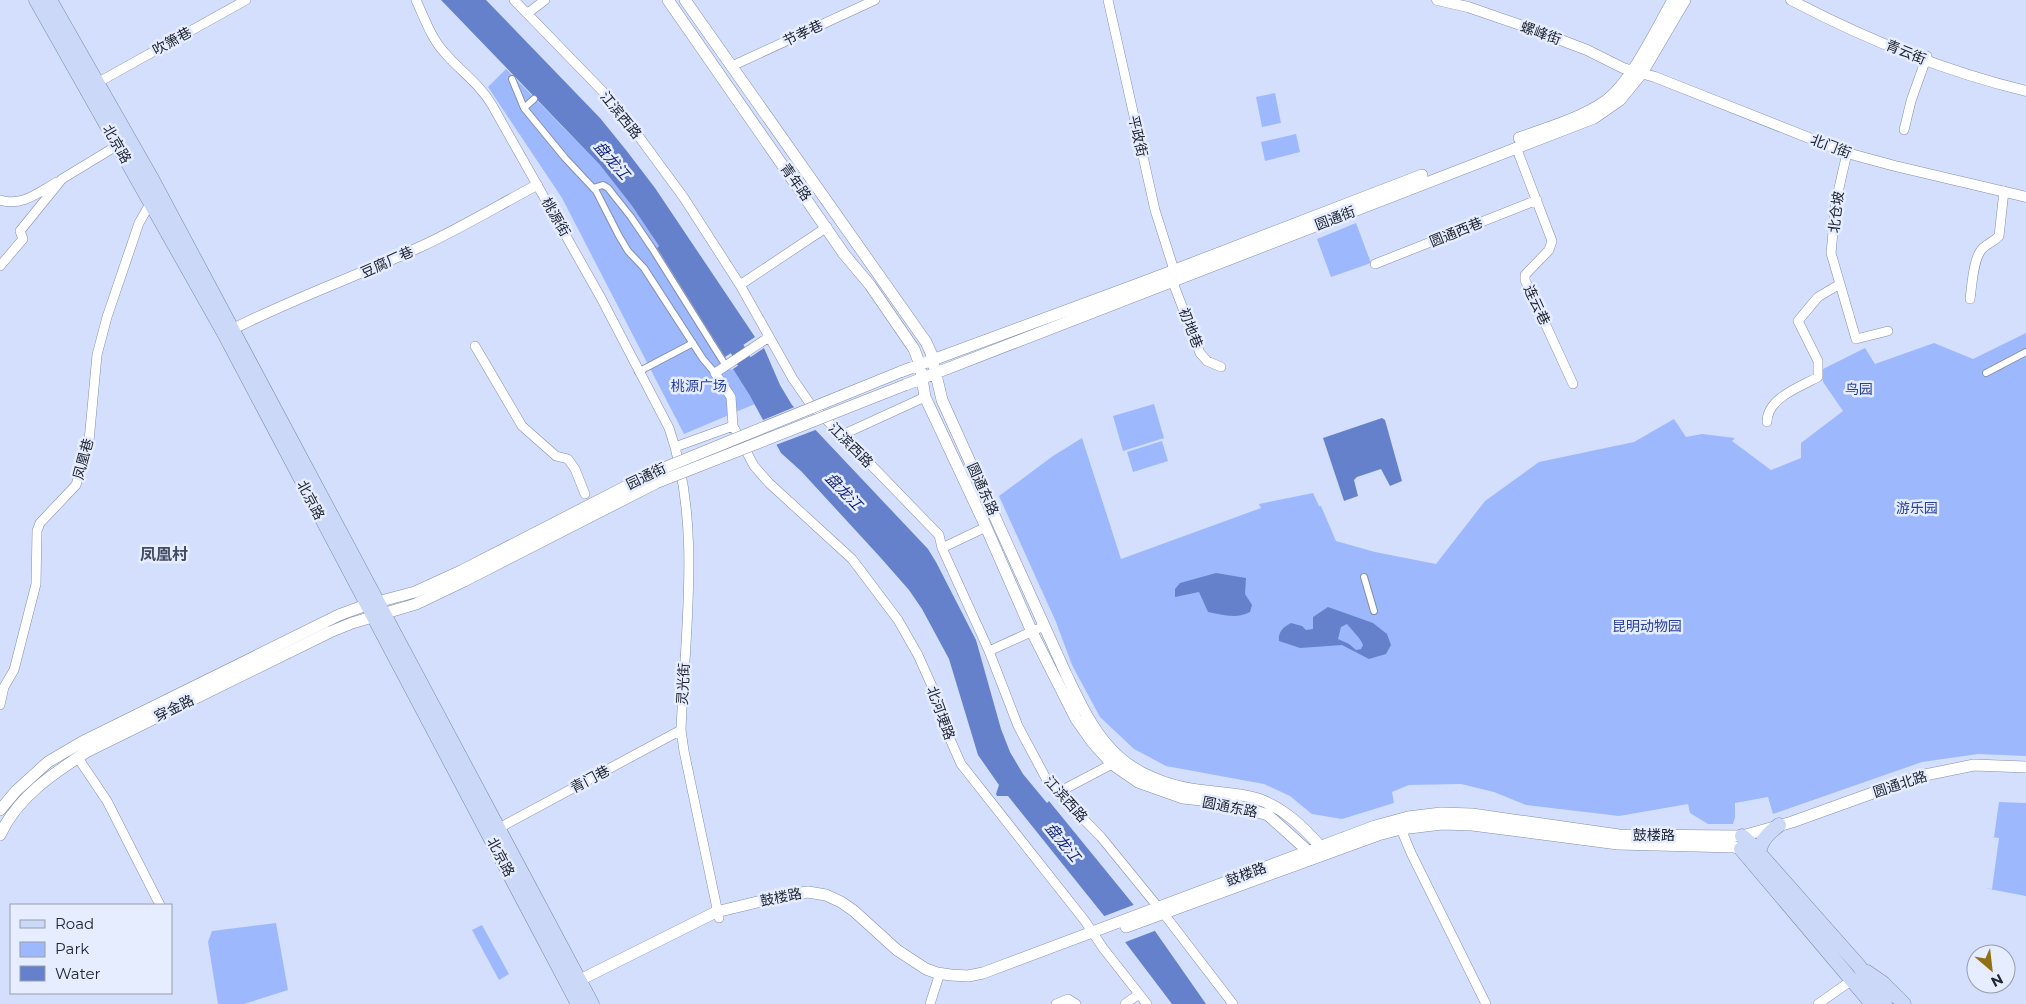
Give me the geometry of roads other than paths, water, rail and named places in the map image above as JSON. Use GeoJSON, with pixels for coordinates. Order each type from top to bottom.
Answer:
{"type":"FeatureCollection","features":[{"type":"Feature","properties":{"kind":"main road","name":"北京路"},"geometry":{"type":"LineString","coordinates":[[36,0],[224,333],[376,610],[499,828],[592,1004]]}},
{"type":"Feature","properties":{"kind":"main road","name":"北京路"},"geometry":{"type":"LineString","coordinates":[[50,0],[152,179],[233,329],[578,1004]]}},
{"type":"Feature","properties":{"kind":"main road","name":"青年路"},"geometry":{"type":"LineString","coordinates":[[668,0],[844,254],[870,285],[914,349],[920,364]]}},
{"type":"Feature","properties":{"kind":"main road","name":"青年路"},"geometry":{"type":"LineString","coordinates":[[685,0],[926,342],[933,360]]}},
{"type":"Feature","properties":{"kind":"main road","name":"圆通街"},"geometry":{"type":"LineString","coordinates":[[1637,72],[1673,0]]}},
{"type":"Feature","properties":{"kind":"main road","name":"圆通街"},"geometry":{"type":"LineString","coordinates":[[936,373],[1173,275],[1514,144],[1594,118],[1620,100],[1685,0]]}},
{"type":"Feature","properties":{"kind":"main road","name":"圆通街"},"geometry":{"type":"LineString","coordinates":[[933,360],[1173,275]]}},
{"type":"Feature","properties":{"kind":"main road","name":"园通街"},"geometry":{"type":"LineString","coordinates":[[463,575],[654,472],[933,360]]}},
{"type":"Feature","properties":{"kind":"main road","name":"圆通东路"},"geometry":{"type":"LineString","coordinates":[[933,360],[942,400],[1084,712],[1102,738],[1119,757],[1142,772],[1166,783],[1190,790],[1240,795],[1258,799],[1279,808],[1307,831],[1321,851]]}},
{"type":"Feature","properties":{"kind":"main road","name":"圆通东路"},"geometry":{"type":"LineString","coordinates":[[920,364],[925,397],[986,527],[1032,632],[1076,719],[1093,743],[1112,764],[1138,782],[1183,798],[1229,803],[1268,815],[1309,852],[1321,851]]}},
{"type":"Feature","properties":{"kind":"main road","name":"园通街"},"geometry":{"type":"LineString","coordinates":[[376,610],[414,592],[463,575],[656,483],[936,373]]}},
{"type":"Feature","properties":{"kind":"main road","name":"穿金路"},"geometry":{"type":"LineString","coordinates":[[0,835],[16,808],[33,791],[88,751],[376,610]]}},
{"type":"Feature","properties":{"kind":"main road","name":"穿金路"},"geometry":{"type":"LineString","coordinates":[[0,810],[48,762],[82,742],[339,615],[376,610]]}},
{"type":"Feature","properties":{"kind":"main road","name":"圆通北路"},"geometry":{"type":"LineString","coordinates":[[1745,845],[1779,826],[1920,776],[1974,765],[2026,767]]}},
{"type":"Feature","properties":{"kind":"main road","name":"鼓楼路"},"geometry":{"type":"LineString","coordinates":[[1161,910],[1321,851],[1390,821],[1442,813],[1472,814],[1619,835],[1745,845]]}},
{"type":"Feature","properties":{"kind":"main road","name":"鼓楼路"},"geometry":{"type":"LineString","coordinates":[[1321,851],[1402,829],[1442,824],[1472,825],[1618,844],[1745,845]]}},
{"type":"Feature","properties":{"kind":"main road"},"geometry":{"type":"LineString","coordinates":[[1745,845],[1765,837],[1779,826]]}},
{"type":"Feature","properties":{"kind":"main road"},"geometry":{"type":"LineString","coordinates":[[1745,845],[1758,860],[1762,872],[1872,1004]]}},
{"type":"Feature","properties":{"kind":"main road"},"geometry":{"type":"LineString","coordinates":[[1745,845],[1894,1004]]}},
{"type":"Feature","properties":{"kind":"main road","name":"鼓楼路"},"geometry":{"type":"LineString","coordinates":[[582,983],[717,915],[786,895],[808,892],[826,895],[841,902],[854,911],[897,950],[926,969],[937,973],[968,976],[997,969],[1100,933],[1309,852]]}},
{"type":"Feature","properties":{"kind":"main road","name":"鼓楼路"},"geometry":{"type":"LineString","coordinates":[[717,915],[808,898],[824,901],[850,916],[893,954],[924,975],[938,979],[968,982],[984,980],[1100,933]]}},
{"type":"Feature","properties":{"kind":"main road"},"geometry":{"type":"LineString","coordinates":[[1859,966],[1885,1004]]}},
{"type":"Feature","properties":{"kind":"main road"},"geometry":{"type":"LineString","coordinates":[[1859,966],[1884,983],[1904,1004]]}},
{"type":"Feature","properties":{"kind":"street","name":"吹箫巷"},"geometry":{"type":"LineString","coordinates":[[97,83],[246,0]]}},
{"type":"Feature","properties":{"kind":"street","name":"桃源街"},"geometry":{"type":"LineString","coordinates":[[416,0],[431,33],[444,52],[484,91],[601,298],[638,372],[669,428],[675,447]]}},
{"type":"Feature","properties":{"kind":"street","name":"江滨西路"},"geometry":{"type":"LineString","coordinates":[[514,0],[616,104],[684,198],[740,285],[766,340],[818,414],[842,435],[939,534],[942,548],[989,651],[1018,726],[1036,763],[1057,793],[1101,836],[1233,1004]]}},
{"type":"Feature","properties":{"kind":"street"},"geometry":{"type":"LineString","coordinates":[[528,13],[545,0]]}},
{"type":"Feature","properties":{"kind":"street","name":"节孝巷"},"geometry":{"type":"LineString","coordinates":[[732,66],[875,0]]}},
{"type":"Feature","properties":{"kind":"street","name":"平政街"},"geometry":{"type":"LineString","coordinates":[[1108,0],[1155,210],[1173,275]]}},
{"type":"Feature","properties":{"kind":"street","name":"螺峰街"},"geometry":{"type":"LineString","coordinates":[[1437,0],[1468,7],[1529,28],[1587,50],[1637,72]]}},
{"type":"Feature","properties":{"kind":"street","name":"青云街"},"geometry":{"type":"LineString","coordinates":[[1791,0],[1855,30],[1926,59],[2026,91]]}},
{"type":"Feature","properties":{"kind":"street","name":"青云街"},"geometry":{"type":"LineString","coordinates":[[1801,0],[1926,59],[2026,87]]}},
{"type":"Feature","properties":{"kind":"street"},"geometry":{"type":"LineString","coordinates":[[1904,130],[1926,59]]}},
{"type":"Feature","properties":{"kind":"street","name":"北门街"},"geometry":{"type":"LineString","coordinates":[[1637,72],[1847,153],[2026,196]]}},
{"type":"Feature","properties":{"kind":"street"},"geometry":{"type":"LineString","coordinates":[[512,79],[524,108],[565,158],[593,188],[604,204],[618,236],[628,251],[644,268],[731,397],[734,426],[675,447]]}},
{"type":"Feature","properties":{"kind":"street"},"geometry":{"type":"LineString","coordinates":[[524,108],[534,99]]}},
{"type":"Feature","properties":{"kind":"street","name":"连云巷"},"geometry":{"type":"LineString","coordinates":[[1514,144],[1552,241],[1549,250],[1526,275],[1525,280],[1573,384]]}},
{"type":"Feature","properties":{"kind":"street"},"geometry":{"type":"LineString","coordinates":[[0,200],[9,203],[19,202],[62,179],[118,145]]}},
{"type":"Feature","properties":{"kind":"street","name":"北仓坡"},"geometry":{"type":"LineString","coordinates":[[1847,153],[1836,201],[1831,252],[1835,271],[1856,339],[1888,332]]}},
{"type":"Feature","properties":{"kind":"street"},"geometry":{"type":"LineString","coordinates":[[0,266],[23,239],[20,231],[26,222],[62,179]]}},
{"type":"Feature","properties":{"kind":"street","name":"豆腐厂巷"},"geometry":{"type":"LineString","coordinates":[[233,329],[261,315],[426,245],[537,185]]}},
{"type":"Feature","properties":{"kind":"street"},"geometry":{"type":"LineString","coordinates":[[593,188],[603,185],[608,188],[631,217],[726,365]]}},
{"type":"Feature","properties":{"kind":"street"},"geometry":{"type":"LineString","coordinates":[[1970,299],[1978,256],[1982,248],[1995,241],[1999,236],[2004,191]]}},
{"type":"Feature","properties":{"kind":"street","name":"圆通西巷"},"geometry":{"type":"LineString","coordinates":[[1375,264],[1537,200]]}},
{"type":"Feature","properties":{"kind":"street","name":"凤凰巷"},"geometry":{"type":"LineString","coordinates":[[0,705],[4,687],[14,670],[36,584],[37,531],[40,523],[76,484],[89,441],[97,355],[139,223],[150,202]]}},
{"type":"Feature","properties":{"kind":"street"},"geometry":{"type":"LineString","coordinates":[[740,285],[827,227]]}},
{"type":"Feature","properties":{"kind":"street","name":"初地巷"},"geometry":{"type":"LineString","coordinates":[[1173,275],[1200,353],[1207,361],[1221,367]]}},
{"type":"Feature","properties":{"kind":"street"},"geometry":{"type":"LineString","coordinates":[[1767,422],[1767,413],[1777,401],[1818,377],[1818,361],[1798,321],[1818,297],[1840,284]]}},
{"type":"Feature","properties":{"kind":"street"},"geometry":{"type":"LineString","coordinates":[[715,373],[766,340]]}},
{"type":"Feature","properties":{"kind":"street"},"geometry":{"type":"LineString","coordinates":[[638,372],[693,343]]}},
{"type":"Feature","properties":{"kind":"street"},"geometry":{"type":"LineString","coordinates":[[475,346],[522,426],[556,456],[568,459],[575,469],[585,494]]}},
{"type":"Feature","properties":{"kind":"street"},"geometry":{"type":"LineString","coordinates":[[1986,373],[2026,352]]}},
{"type":"Feature","properties":{"kind":"street"},"geometry":{"type":"LineString","coordinates":[[842,435],[925,397]]}},
{"type":"Feature","properties":{"kind":"street","name":"北河埂路"},"geometry":{"type":"LineString","coordinates":[[734,426],[754,466],[769,483],[852,559],[898,620],[918,655],[944,713],[950,739],[961,764],[1100,933],[1147,1004]]}},
{"type":"Feature","properties":{"kind":"street","name":"灵光街"},"geometry":{"type":"LineString","coordinates":[[675,447],[686,505],[690,544],[681,730],[717,915]]}},
{"type":"Feature","properties":{"kind":"street"},"geometry":{"type":"LineString","coordinates":[[942,548],[986,527]]}},
{"type":"Feature","properties":{"kind":"street"},"geometry":{"type":"LineString","coordinates":[[1364,577],[1374,611]]}},
{"type":"Feature","properties":{"kind":"street"},"geometry":{"type":"LineString","coordinates":[[989,651],[1044,626]]}},
{"type":"Feature","properties":{"kind":"street","name":"青门巷"},"geometry":{"type":"LineString","coordinates":[[499,828],[681,730]]}},
{"type":"Feature","properties":{"kind":"street"},"geometry":{"type":"LineString","coordinates":[[78,758],[107,801],[159,904]]}},
{"type":"Feature","properties":{"kind":"street"},"geometry":{"type":"LineString","coordinates":[[1057,793],[1112,764]]}},
{"type":"Feature","properties":{"kind":"street"},"geometry":{"type":"LineString","coordinates":[[1402,829],[1411,853],[1486,1004]]}},
{"type":"Feature","properties":{"kind":"street"},"geometry":{"type":"LineString","coordinates":[[930,1004],[938,979]]}},
{"type":"Feature","properties":{"kind":"street"},"geometry":{"type":"LineString","coordinates":[[1818,1004],[1852,980]]}},
{"type":"Feature","properties":{"kind":"street"},"geometry":{"type":"LineString","coordinates":[[1125,1004],[1139,994]]}},
{"type":"Feature","properties":{"kind":"street"},"geometry":{"type":"LineString","coordinates":[[1056,1004],[1068,999],[1076,1004]]}},
{"type":"Feature","properties":{"kind":"water"},"geometry":{"type":"Polygon","coordinates":[[[441,0],[486,0],[600,118],[655,188],[755,337],[725,357],[657,248],[659,246],[632,206],[600,165],[441,0]]]}},
{"type":"Feature","properties":{"kind":"water"},"geometry":{"type":"Polygon","coordinates":[[[764,348],[780,385],[792,405],[928,549],[976,640],[1001,729],[1010,752],[1023,774],[1047,803],[1049,801],[1155,931],[1206,1004],[1172,1004],[1008,796],[997,796],[999,785],[978,755],[949,659],[922,609],[909,590],[880,557],[801,471],[781,453],[733,369],[764,348]]]}},
{"type":"Feature","properties":{"kind":"water"},"geometry":{"type":"Polygon","coordinates":[[[1382,418],[1385,420],[1402,481],[1390,486],[1381,469],[1357,477],[1354,480],[1358,496],[1344,501],[1323,438],[1382,418]]]}},
{"type":"Feature","properties":{"kind":"water"},"geometry":{"type":"Polygon","coordinates":[[[1216,573],[1246,578],[1245,594],[1252,605],[1250,612],[1235,616],[1208,612],[1199,592],[1175,597],[1175,589],[1180,583],[1216,573]]]}},
{"type":"Feature","properties":{"kind":"water"},"geometry":{"type":"Polygon","coordinates":[[[1328,607],[1373,623],[1387,634],[1391,645],[1386,654],[1369,659],[1342,645],[1300,648],[1279,641],[1279,635],[1282,630],[1291,623],[1302,626],[1306,630],[1313,629],[1313,617],[1328,607]],[[1347,624],[1341,627],[1338,639],[1356,650],[1361,649],[1362,642],[1347,624]]]}},
{"type":"Feature","properties":{"kind":"waterway","name":"盘龙江"},"geometry":{"type":"LineString","coordinates":[[727,331],[754,379]]}},
{"type":"Feature","properties":{"kind":"district","name":"凤凰村"},"geometry":{"type":"Point","coordinates":[164,554]}},
{"type":"Feature","properties":{"kind":"park label","name":"桃源广场"},"geometry":{"type":"Point","coordinates":[699,386]}},
{"type":"Feature","properties":{"kind":"park label","name":"鸟园"},"geometry":{"type":"Point","coordinates":[1859,389]}},
{"type":"Feature","properties":{"kind":"park label","name":"游乐园"},"geometry":{"type":"Point","coordinates":[1917,508]}},
{"type":"Feature","properties":{"kind":"park label","name":"昆明动物园"},"geometry":{"type":"Point","coordinates":[1647,626]}}]}
